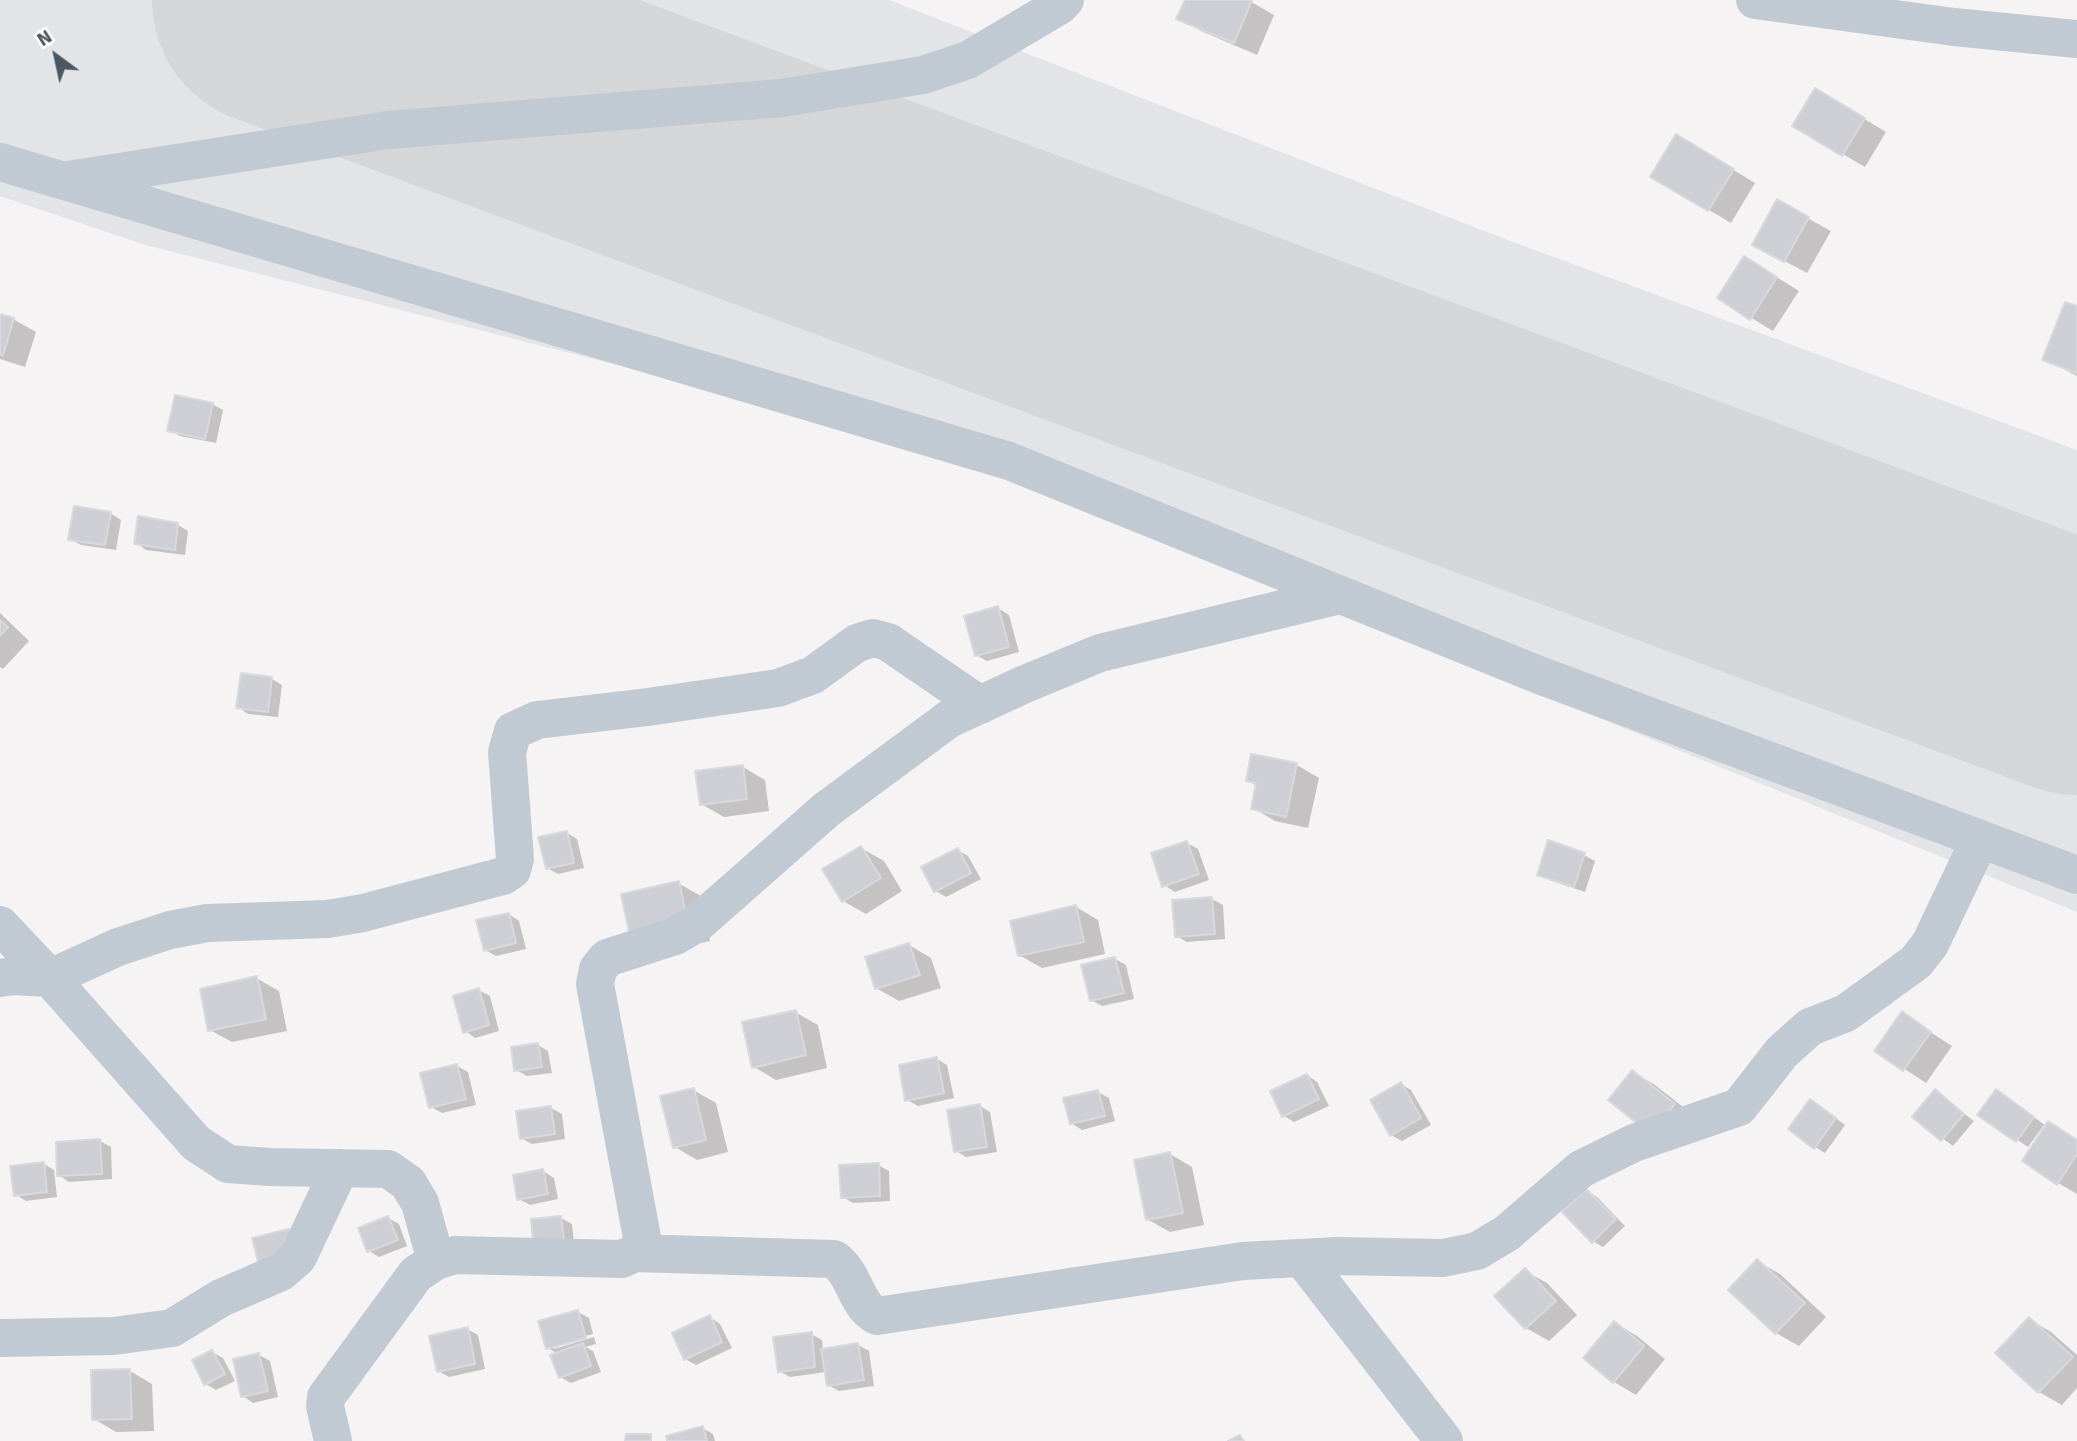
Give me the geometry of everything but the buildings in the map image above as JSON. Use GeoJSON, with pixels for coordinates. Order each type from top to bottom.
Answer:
{"type":"FeatureCollection","features":[{"type":"Feature","properties":{"kind":"street"},"geometry":{"type":"LineString","coordinates":[[60,182],[388,130],[782,98],[923,75],[968,60],[1065,0]]}},
{"type":"Feature","properties":{"kind":"street"},"geometry":{"type":"LineString","coordinates":[[1755,0],[1806,4],[1954,27],[2077,39]]}},
{"type":"Feature","properties":{"kind":"street"},"geometry":{"type":"LineString","coordinates":[[0,162],[60,182],[1009,461],[1539,675],[2077,875]]}},
{"type":"Feature","properties":{"kind":"street"},"geometry":{"type":"LineString","coordinates":[[635,1253],[643,1242],[594,984],[598,969],[607,958],[676,936],[699,922],[826,810],[949,719],[1100,653],[1340,595]]}},
{"type":"Feature","properties":{"kind":"street"},"geometry":{"type":"LineString","coordinates":[[0,978],[50,978],[118,947],[170,930],[207,923],[328,919],[363,913],[503,876],[513,870],[515,859],[507,751],[513,731],[537,720],[778,688],[813,675],[857,643],[873,638],[888,642],[980,705]]}},
{"type":"Feature","properties":{"kind":"street"},"geometry":{"type":"LineString","coordinates":[[333,1441],[325,1406],[326,1397],[416,1274],[436,1261],[455,1255],[622,1259],[635,1253],[834,1259],[845,1266],[868,1311],[877,1316],[1243,1261],[1337,1256],[1443,1258],[1477,1251],[1507,1233],[1581,1169],[1634,1143],[1739,1107],[1782,1052],[1810,1027],[1846,1013],[1916,962],[1930,944],[1980,839]]}},
{"type":"Feature","properties":{"kind":"street"},"geometry":{"type":"LineString","coordinates":[[0,925],[196,1143],[228,1164],[388,1169],[408,1184],[420,1203],[436,1261]]}},
{"type":"Feature","properties":{"kind":"street"},"geometry":{"type":"LineString","coordinates":[[0,1338],[114,1336],[172,1328],[221,1298],[281,1272],[298,1257],[340,1168]]}},
{"type":"Feature","properties":{"kind":"street"},"geometry":{"type":"LineString","coordinates":[[1302,1258],[1444,1441]]}},
{"type":"Feature","properties":{"kind":"shaded area"},"geometry":{"type":"Polygon","coordinates":[[[0,0],[889,0],[1505,239],[2077,450],[2077,912],[919,442],[146,245],[0,196],[0,0]]]}},
{"type":"Feature","properties":{"kind":"runway"},"geometry":{"type":"LineString","coordinates":[[278,0],[2077,669]]}}]}
